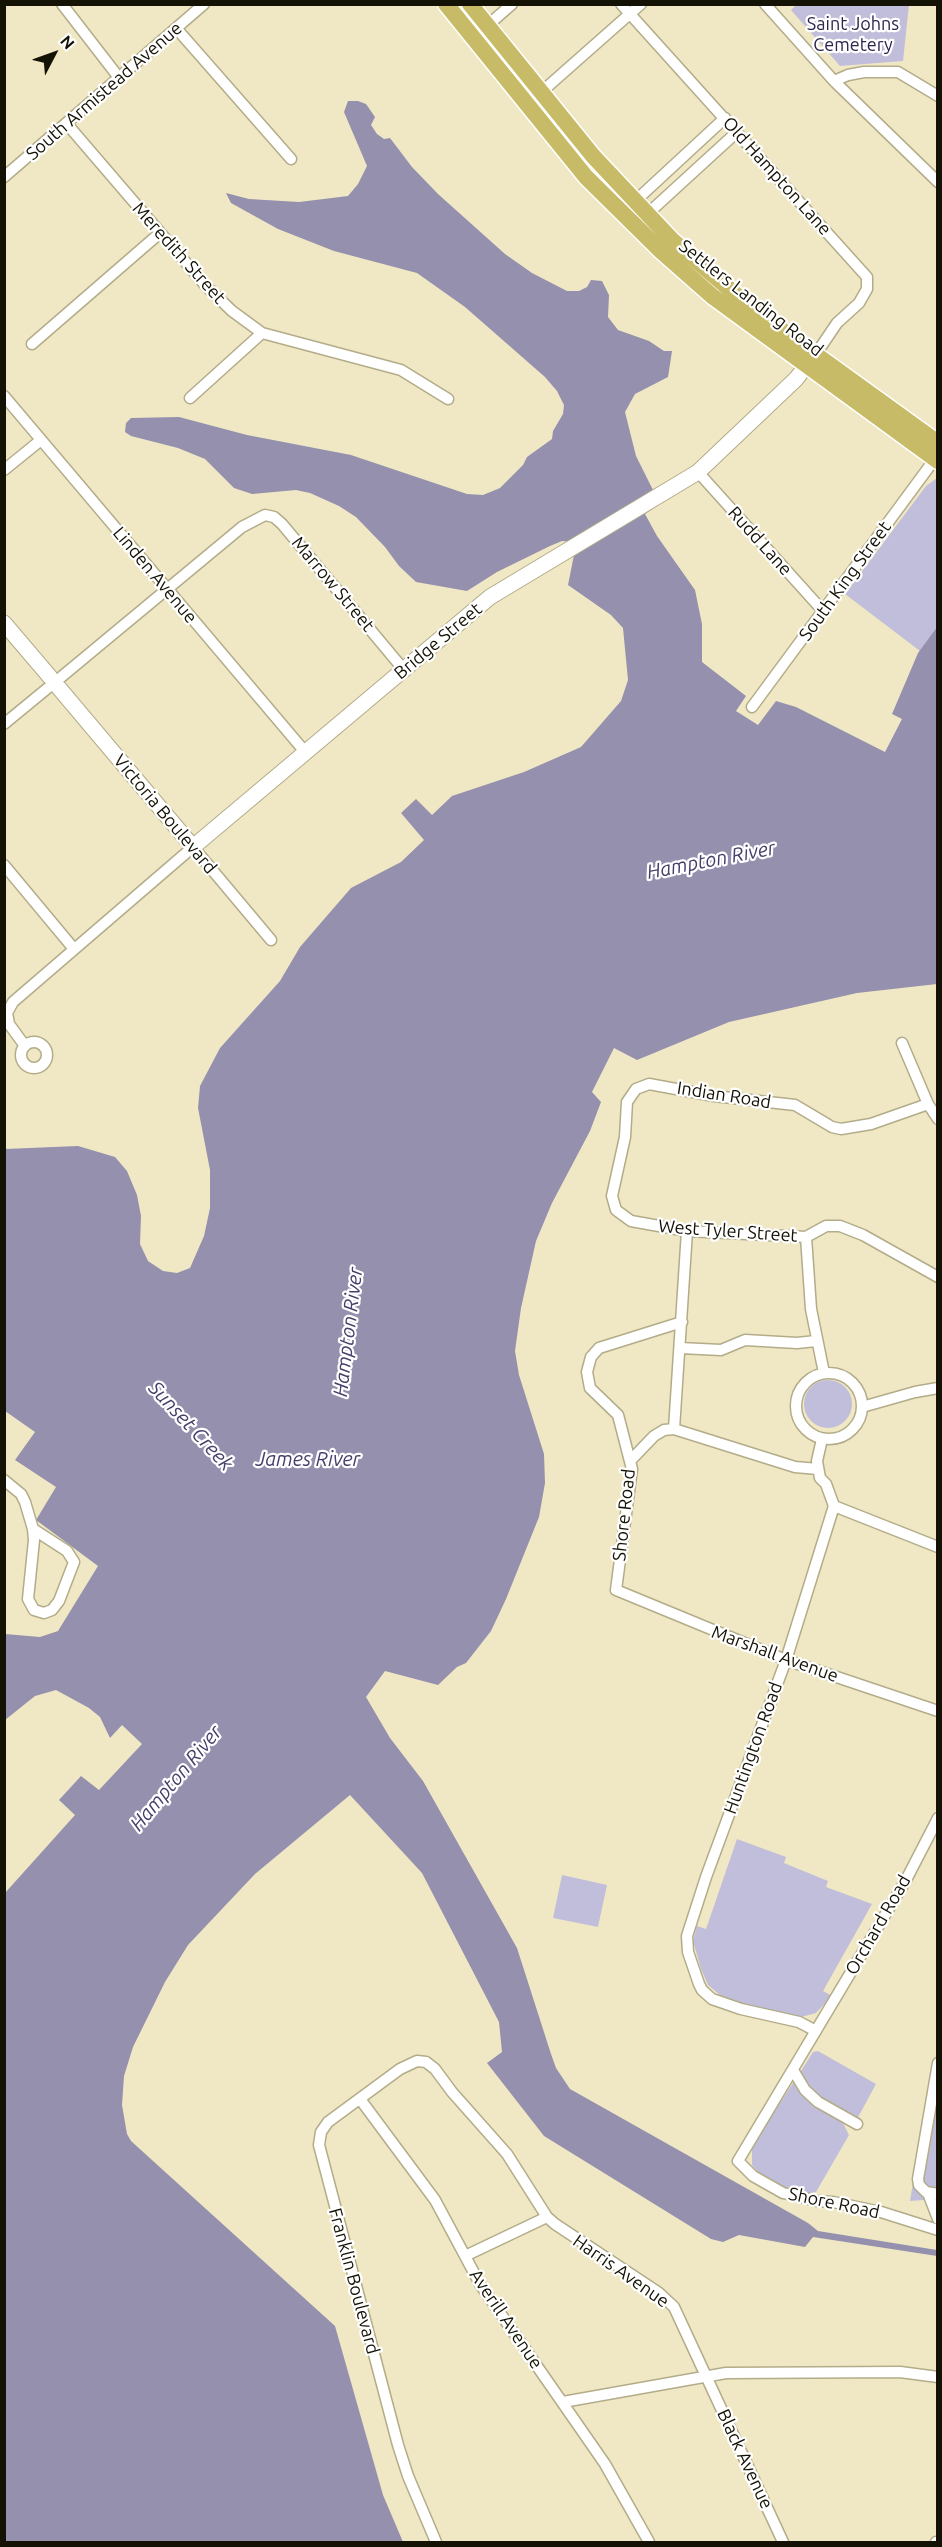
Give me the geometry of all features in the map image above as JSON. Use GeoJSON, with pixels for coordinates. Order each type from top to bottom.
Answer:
{"type":"FeatureCollection","features":[{"type":"Feature","properties":{"kind":"main road","name":"Settlers Landing Road"},"geometry":{"type":"LineString","coordinates":[[446,4],[586,177],[621,214],[640,221]]}},
{"type":"Feature","properties":{"kind":"main road","name":"Settlers Landing Road"},"geometry":{"type":"LineString","coordinates":[[470,4],[540,92],[634,202],[640,221],[707,292],[811,360],[937,455]]}},
{"type":"Feature","properties":{"kind":"street"},"geometry":{"type":"LineString","coordinates":[[63,4],[120,79]]}},
{"type":"Feature","properties":{"kind":"street","name":"South Armistead Avenue"},"geometry":{"type":"LineString","coordinates":[[4,177],[204,4]]}},
{"type":"Feature","properties":{"kind":"street"},"geometry":{"type":"LineString","coordinates":[[487,26],[512,4]]}},
{"type":"Feature","properties":{"kind":"street","name":"Old Hampton Lane"},"geometry":{"type":"LineString","coordinates":[[621,4],[867,277],[867,289],[859,303],[837,323],[811,360]]}},
{"type":"Feature","properties":{"kind":"street"},"geometry":{"type":"LineString","coordinates":[[526,104],[640,4]]}},
{"type":"Feature","properties":{"kind":"street"},"geometry":{"type":"LineString","coordinates":[[765,4],[834,81],[938,182]]}},
{"type":"Feature","properties":{"kind":"street"},"geometry":{"type":"LineString","coordinates":[[176,28],[291,159]]}},
{"type":"Feature","properties":{"kind":"street"},"geometry":{"type":"LineString","coordinates":[[834,81],[864,72],[898,72],[938,96]]}},
{"type":"Feature","properties":{"kind":"street"},"geometry":{"type":"LineString","coordinates":[[621,214],[725,118]]}},
{"type":"Feature","properties":{"kind":"street","name":"Meredith Street"},"geometry":{"type":"LineString","coordinates":[[67,124],[206,286],[231,311],[262,333],[401,370],[448,399]]}},
{"type":"Feature","properties":{"kind":"street"},"geometry":{"type":"LineString","coordinates":[[640,221],[737,132]]}},
{"type":"Feature","properties":{"kind":"street"},"geometry":{"type":"LineString","coordinates":[[32,344],[160,233]]}},
{"type":"Feature","properties":{"kind":"street"},"geometry":{"type":"LineString","coordinates":[[190,398],[262,333]]}},
{"type":"Feature","properties":{"kind":"street","name":"Bridge Street"},"geometry":{"type":"LineString","coordinates":[[25,1046],[9,1024],[7,1013],[13,1002],[490,597],[698,472],[811,360]]}},
{"type":"Feature","properties":{"kind":"street","name":"Linden Avenue"},"geometry":{"type":"LineString","coordinates":[[4,396],[306,753]]}},
{"type":"Feature","properties":{"kind":"street"},"geometry":{"type":"LineString","coordinates":[[4,470],[41,440]]}},
{"type":"Feature","properties":{"kind":"street","name":"South King Street"},"geometry":{"type":"LineString","coordinates":[[752,707],[937,455]]}},
{"type":"Feature","properties":{"kind":"street","name":"Rudd Lane"},"geometry":{"type":"LineString","coordinates":[[698,472],[823,611]]}},
{"type":"Feature","properties":{"kind":"street","name":"Marrow Street"},"geometry":{"type":"LineString","coordinates":[[167,589],[253,520],[265,514],[274,517],[404,670]]}},
{"type":"Feature","properties":{"kind":"street"},"geometry":{"type":"LineString","coordinates":[[4,724],[167,589]]}},
{"type":"Feature","properties":{"kind":"street","name":"Victoria Boulevard"},"geometry":{"type":"LineString","coordinates":[[4,623],[271,940]]}},
{"type":"Feature","properties":{"kind":"street"},"geometry":{"type":"LineString","coordinates":[[4,865],[74,950]]}},
{"type":"Feature","properties":{"kind":"street"},"geometry":{"type":"LineString","coordinates":[[902,1043],[928,1104],[938,1119]]}},
{"type":"Feature","properties":{"kind":"street","name":"Indian Road"},"geometry":{"type":"LineString","coordinates":[[616,1210],[612,1189],[625,1137],[626,1107],[631,1095],[644,1085],[653,1083],[714,1096],[795,1105],[841,1129],[871,1124],[928,1104]]}},
{"type":"Feature","properties":{"kind":"street","name":"West Tyler Street"},"geometry":{"type":"LineString","coordinates":[[616,1210],[624,1217],[639,1224],[687,1231],[806,1237],[826,1226],[840,1226],[938,1277]]}},
{"type":"Feature","properties":{"kind":"street"},"geometry":{"type":"LineString","coordinates":[[674,1429],[687,1231]]}},
{"type":"Feature","properties":{"kind":"street"},"geometry":{"type":"LineString","coordinates":[[806,1237],[816,1341],[824,1373]]}},
{"type":"Feature","properties":{"kind":"street","name":"Shore Road"},"geometry":{"type":"LineString","coordinates":[[616,1590],[632,1469],[618,1415],[590,1388],[587,1372],[591,1357],[599,1348],[682,1323]]}},
{"type":"Feature","properties":{"kind":"street"},"geometry":{"type":"LineString","coordinates":[[680,1348],[722,1350],[745,1340],[797,1343],[816,1341]]}},
{"type":"Feature","properties":{"kind":"street"},"geometry":{"type":"LineString","coordinates":[[824,1373],[836,1373],[847,1378],[855,1385],[861,1396],[862,1407],[856,1426],[849,1433],[831,1440],[811,1434],[802,1426],[795,1405],[804,1383],[813,1376],[824,1373]]}},
{"type":"Feature","properties":{"kind":"street"},"geometry":{"type":"LineString","coordinates":[[862,1407],[938,1388]]}},
{"type":"Feature","properties":{"kind":"street"},"geometry":{"type":"LineString","coordinates":[[630,1461],[654,1436],[664,1430],[674,1429],[795,1467],[818,1468]]}},
{"type":"Feature","properties":{"kind":"street"},"geometry":{"type":"LineString","coordinates":[[822,1439],[817,1461],[818,1468],[820,1478],[826,1484],[834,1506],[938,1547]]}},
{"type":"Feature","properties":{"kind":"street"},"geometry":{"type":"LineString","coordinates":[[4,1480],[23,1497],[33,1529],[28,1599],[34,1610],[44,1613],[52,1610],[59,1601],[74,1562],[67,1551],[33,1529]]}},
{"type":"Feature","properties":{"kind":"street","name":"Huntington Road"},"geometry":{"type":"LineString","coordinates":[[816,2031],[800,2022],[712,1999],[702,1990],[688,1953],[687,1936],[706,1877],[786,1660],[834,1506]]}},
{"type":"Feature","properties":{"kind":"street","name":"Marshall Avenue"},"geometry":{"type":"LineString","coordinates":[[616,1590],[786,1660],[938,1711]]}},
{"type":"Feature","properties":{"kind":"street","name":"Orchard Road"},"geometry":{"type":"LineString","coordinates":[[738,2162],[906,1880],[938,1818]]}},
{"type":"Feature","properties":{"kind":"street","name":"Franklin Boulevard"},"geometry":{"type":"LineString","coordinates":[[417,2061],[400,2069],[323,2127],[319,2138],[320,2154],[402,2460],[436,2542]]}},
{"type":"Feature","properties":{"kind":"street","name":"Harris Avenue"},"geometry":{"type":"LineString","coordinates":[[417,2061],[426,2062],[435,2069],[507,2154],[547,2217],[561,2229],[671,2303],[706,2375]]}},
{"type":"Feature","properties":{"kind":"street"},"geometry":{"type":"LineString","coordinates":[[938,2063],[918,2179],[919,2185],[933,2194],[938,2218]]}},
{"type":"Feature","properties":{"kind":"street"},"geometry":{"type":"LineString","coordinates":[[793,2070],[805,2090],[818,2102],[857,2124]]}},
{"type":"Feature","properties":{"kind":"street","name":"Averill Avenue"},"geometry":{"type":"LineString","coordinates":[[360,2099],[435,2200],[484,2291],[606,2464],[649,2542]]}},
{"type":"Feature","properties":{"kind":"street","name":"Shore Road"},"geometry":{"type":"LineString","coordinates":[[738,2162],[753,2176],[783,2193],[881,2212],[938,2230]]}},
{"type":"Feature","properties":{"kind":"street"},"geometry":{"type":"LineString","coordinates":[[465,2256],[547,2217]]}},
{"type":"Feature","properties":{"kind":"street"},"geometry":{"type":"LineString","coordinates":[[563,2402],[706,2375],[900,2372],[938,2377]]}},
{"type":"Feature","properties":{"kind":"street","name":"Black Avenue"},"geometry":{"type":"LineString","coordinates":[[706,2375],[783,2542]]}},
{"type":"Feature","properties":{"kind":"green space","name":"Saint Johns Cemetery"},"geometry":{"type":"Polygon","coordinates":[[[796,5],[909,5],[903,61],[840,66],[791,10],[796,5]]]}},
{"type":"Feature","properties":{"kind":"green space"},"geometry":{"type":"Polygon","coordinates":[[[937,478],[937,627],[920,651],[845,594],[926,486],[937,478]]]}},
{"type":"Feature","properties":{"kind":"green space"},"geometry":{"type":"Polygon","coordinates":[[[828,1380],[845,1387],[852,1404],[845,1421],[828,1428],[811,1421],[804,1404],[811,1387],[828,1380]]]}},
{"type":"Feature","properties":{"kind":"green space"},"geometry":{"type":"Polygon","coordinates":[[[737,1839],[786,1857],[784,1863],[828,1881],[826,1887],[872,1904],[823,1991],[832,1996],[816,2013],[801,2017],[736,2002],[720,1995],[708,1985],[693,1941],[697,1926],[706,1929],[737,1839]]]}},
{"type":"Feature","properties":{"kind":"green space"},"geometry":{"type":"Polygon","coordinates":[[[562,1875],[607,1885],[598,1927],[553,1918],[562,1875]]]}},
{"type":"Feature","properties":{"kind":"green space"},"geometry":{"type":"Polygon","coordinates":[[[818,2051],[876,2084],[856,2121],[820,2099],[802,2081],[801,2071],[813,2052],[818,2051]]]}},
{"type":"Feature","properties":{"kind":"green space"},"geometry":{"type":"Polygon","coordinates":[[[937,2052],[937,2199],[910,2201],[929,2084],[937,2052]]]}},
{"type":"Feature","properties":{"kind":"green space"},"geometry":{"type":"Polygon","coordinates":[[[795,2080],[842,2121],[849,2135],[816,2192],[807,2194],[792,2191],[774,2183],[752,2165],[752,2146],[795,2080]]]}},
{"type":"Feature","properties":{"kind":"water","name":"James River"},"geometry":{"type":"Polygon","coordinates":[[[348,101],[366,104],[375,117],[371,125],[377,134],[384,139],[390,138],[412,167],[438,194],[505,254],[532,273],[567,291],[579,291],[587,287],[591,280],[602,281],[609,295],[608,317],[618,330],[649,341],[664,351],[672,351],[668,377],[635,394],[625,412],[636,456],[660,504],[645,514],[657,536],[695,590],[702,624],[702,662],[746,696],[736,711],[758,725],[776,701],[796,707],[885,752],[902,719],[892,714],[918,653],[937,627],[937,984],[857,993],[729,1022],[637,1060],[614,1048],[592,1092],[601,1102],[590,1131],[552,1203],[536,1241],[521,1308],[515,1351],[519,1375],[544,1454],[545,1483],[539,1517],[491,1631],[466,1663],[457,1667],[438,1685],[385,1671],[366,1697],[390,1738],[423,1781],[517,1948],[556,2068],[570,2089],[808,2223],[818,2231],[937,2250],[937,2256],[813,2237],[805,2247],[739,2235],[723,2242],[711,2239],[544,2136],[487,2063],[502,2052],[499,2022],[422,1873],[350,1795],[255,1874],[188,1945],[165,1982],[133,2047],[124,2076],[122,2105],[127,2134],[131,2141],[335,2326],[383,2495],[403,2542],[5,2542],[5,1893],[75,1815],[59,1800],[81,1776],[99,1790],[142,1744],[122,1725],[110,1738],[100,1717],[89,1708],[56,1690],[35,1696],[5,1720],[5,1634],[40,1637],[58,1631],[98,1566],[36,1520],[56,1487],[15,1460],[35,1432],[5,1411],[5,1149],[78,1146],[115,1157],[127,1171],[137,1195],[141,1216],[140,1244],[148,1261],[163,1271],[177,1273],[190,1268],[204,1236],[210,1208],[210,1170],[198,1108],[200,1086],[220,1048],[280,981],[300,947],[351,888],[401,862],[424,840],[401,813],[416,799],[432,815],[452,796],[524,772],[581,747],[621,701],[628,680],[623,628],[611,615],[568,585],[574,555],[572,542],[562,541],[550,546],[497,572],[467,591],[416,582],[356,517],[339,506],[310,493],[296,490],[252,494],[234,488],[205,459],[178,448],[131,436],[125,432],[126,423],[131,418],[179,417],[247,435],[351,455],[467,494],[483,495],[500,488],[523,465],[527,457],[552,439],[553,431],[563,414],[564,405],[557,391],[545,377],[465,307],[417,273],[334,251],[278,229],[231,203],[226,193],[249,199],[299,202],[348,196],[358,184],[367,166],[344,112],[348,101]]]}},
{"type":"Feature","properties":{"kind":"water label","name":"Hampton River"},"geometry":{"type":"Point","coordinates":[711,860]}},
{"type":"Feature","properties":{"kind":"water label","name":"Hampton River"},"geometry":{"type":"Point","coordinates":[348,1332]}},
{"type":"Feature","properties":{"kind":"water label","name":"Sunset Creek"},"geometry":{"type":"Point","coordinates":[191,1426]}},
{"type":"Feature","properties":{"kind":"water label","name":"Hampton River"},"geometry":{"type":"Point","coordinates":[176,1778]}}]}
